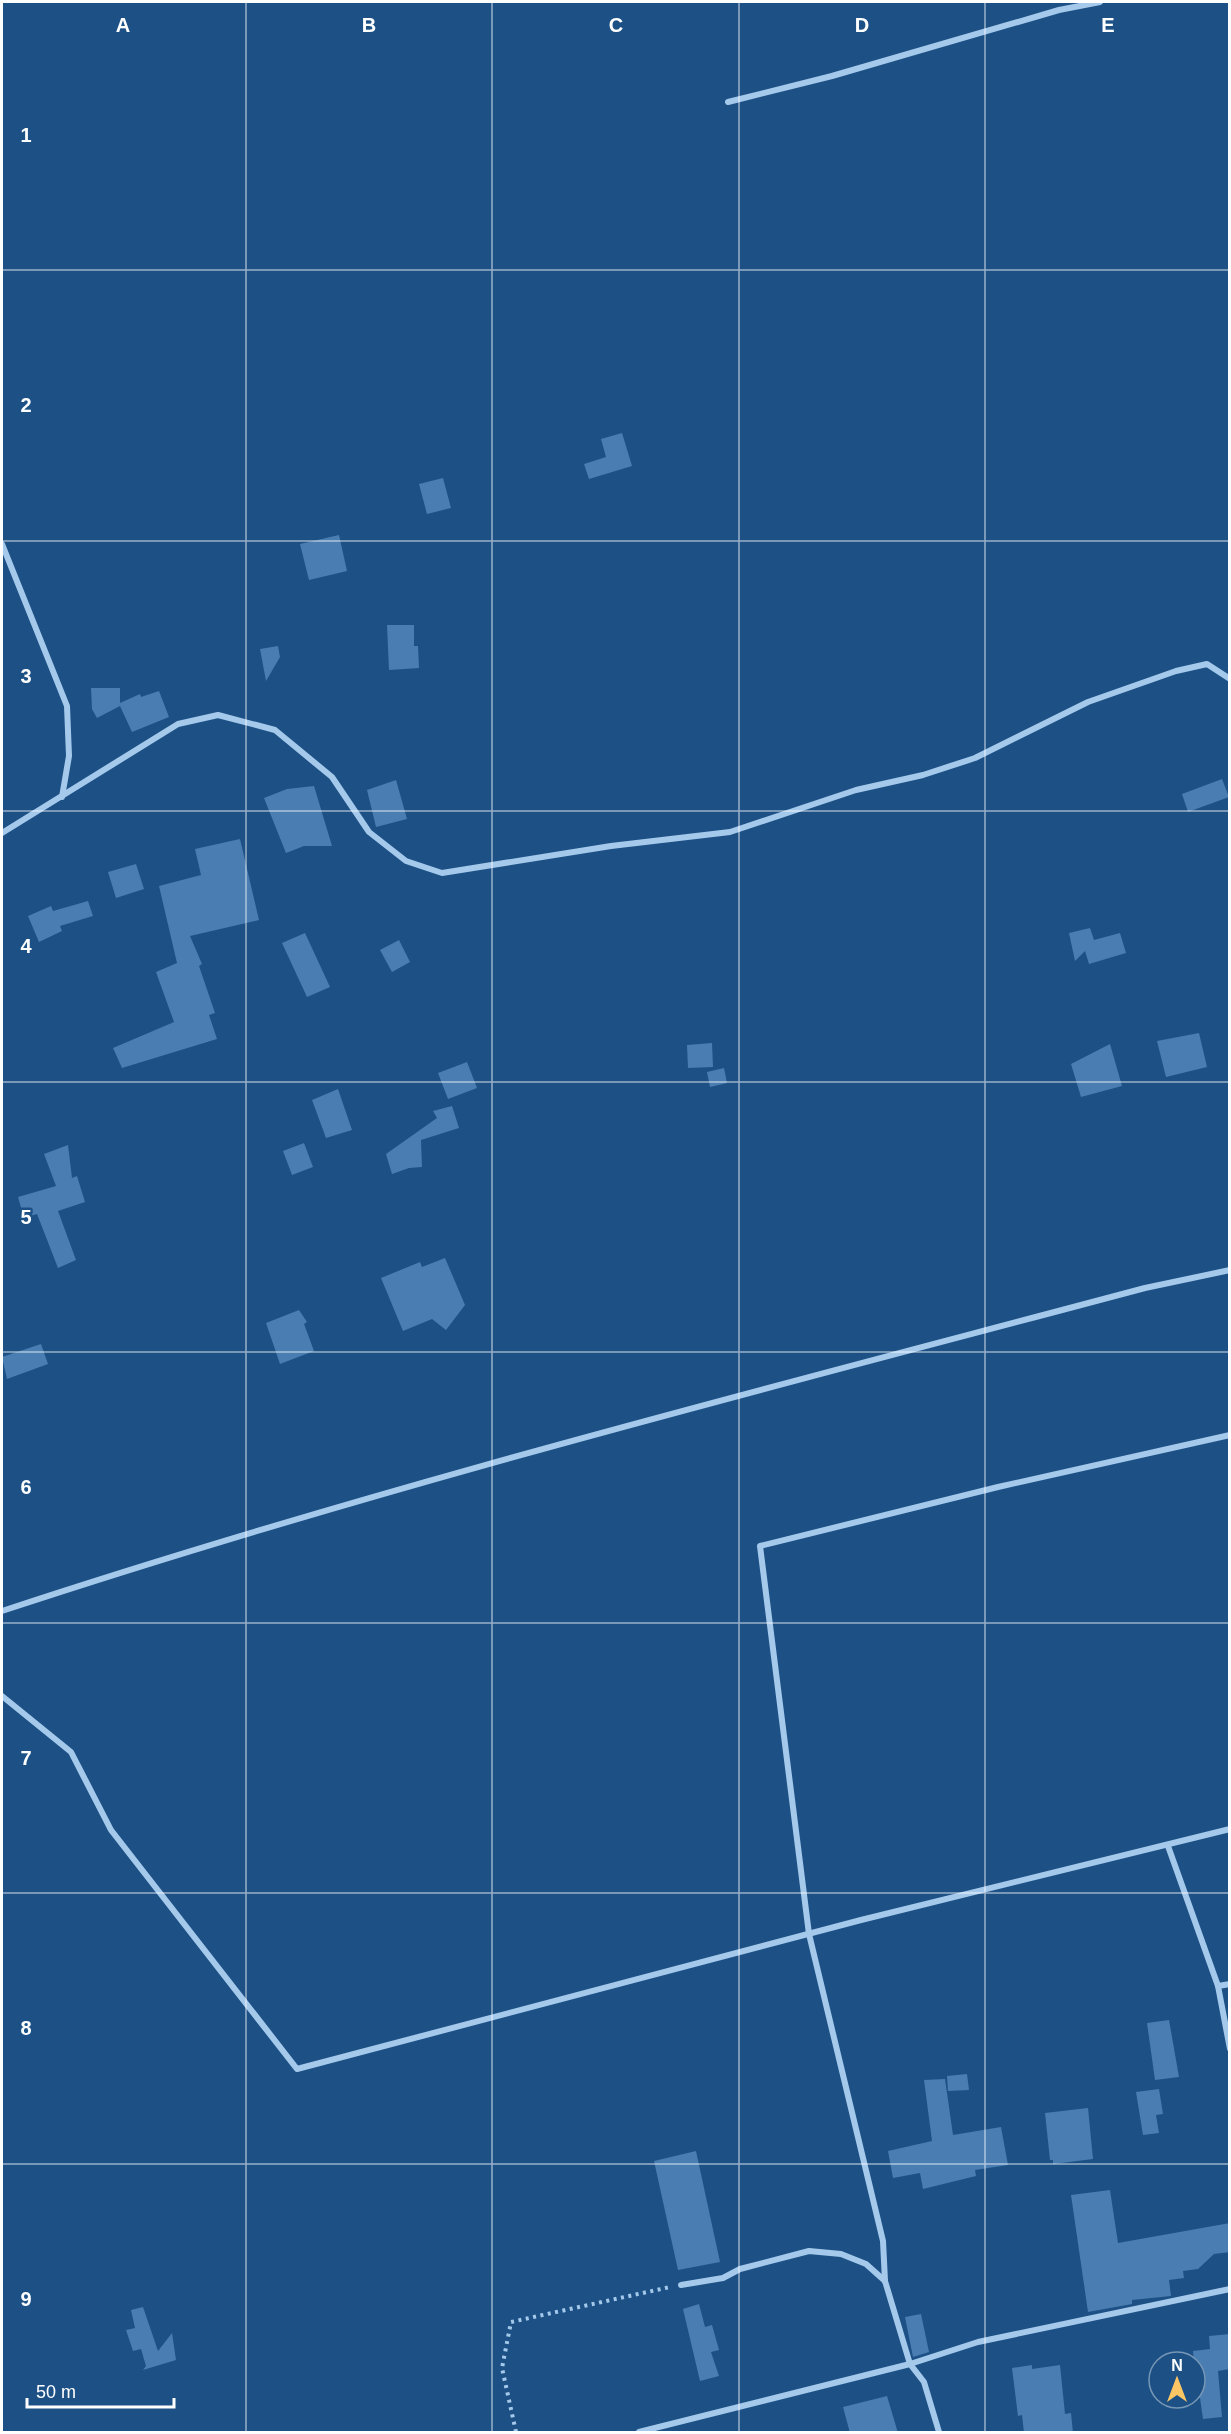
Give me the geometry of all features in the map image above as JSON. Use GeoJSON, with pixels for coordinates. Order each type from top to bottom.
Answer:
{"type":"FeatureCollection","features":[{"type":"Feature","properties":{"kind":"street"},"geometry":{"type":"LineString","coordinates":[[728,102],[832,76],[1059,10],[1100,2]]}},
{"type":"Feature","properties":{"kind":"street"},"geometry":{"type":"LineString","coordinates":[[2,544],[67,706],[69,756],[63,797]]}},
{"type":"Feature","properties":{"kind":"street"},"geometry":{"type":"LineString","coordinates":[[2,833],[178,724],[218,715],[275,730],[333,777],[369,832],[406,861],[442,873],[611,846],[730,832],[856,790],[923,775],[975,758],[1088,702],[1176,671],[1206,664],[1230,679]]}},
{"type":"Feature","properties":{"kind":"street"},"geometry":{"type":"LineString","coordinates":[[2,1611],[132,1568],[451,1473],[1145,1288],[1230,1270]]}},
{"type":"Feature","properties":{"kind":"street"},"geometry":{"type":"LineString","coordinates":[[939,2433],[924,2382],[910,2364],[885,2281],[883,2241],[808,1934],[760,1546],[998,1487],[1230,1435]]}},
{"type":"Feature","properties":{"kind":"street"},"geometry":{"type":"LineString","coordinates":[[2,1696],[71,1752],[111,1830],[297,2069],[808,1934],[1230,1829]]}},
{"type":"Feature","properties":{"kind":"street"},"geometry":{"type":"LineString","coordinates":[[1168,1846],[1218,1986],[1230,2049]]}},
{"type":"Feature","properties":{"kind":"street"},"geometry":{"type":"LineString","coordinates":[[1218,1986],[1230,1984]]}},
{"type":"Feature","properties":{"kind":"street"},"geometry":{"type":"LineString","coordinates":[[681,2285],[723,2278],[740,2269],[808,2251],[841,2254],[866,2264],[885,2281]]}},
{"type":"Feature","properties":{"kind":"street"},"geometry":{"type":"LineString","coordinates":[[639,2433],[910,2364],[978,2342],[1230,2289]]}},
{"type":"Feature","properties":{"kind":"path"},"geometry":{"type":"LineString","coordinates":[[516,2433],[502,2368],[511,2322],[681,2285]]}},
{"type":"Feature","properties":{"kind":"building"},"geometry":{"type":"Polygon","coordinates":[[[622,433],[632,466],[589,479],[584,464],[606,457],[601,439],[622,433]]]}},
{"type":"Feature","properties":{"kind":"building"},"geometry":{"type":"Polygon","coordinates":[[[443,478],[451,508],[427,514],[419,484],[443,478]]]}},
{"type":"Feature","properties":{"kind":"building"},"geometry":{"type":"Polygon","coordinates":[[[339,535],[347,571],[309,580],[300,544],[339,535]]]}},
{"type":"Feature","properties":{"kind":"building"},"geometry":{"type":"Polygon","coordinates":[[[387,625],[414,625],[414,646],[418,646],[419,668],[389,670],[387,625]]]}},
{"type":"Feature","properties":{"kind":"building"},"geometry":{"type":"Polygon","coordinates":[[[278,646],[280,657],[266,681],[260,649],[278,646]]]}},
{"type":"Feature","properties":{"kind":"building"},"geometry":{"type":"Polygon","coordinates":[[[91,688],[120,688],[120,703],[140,694],[141,697],[159,691],[169,717],[132,732],[120,706],[97,718],[92,709],[91,688]]]}},
{"type":"Feature","properties":{"kind":"building"},"geometry":{"type":"Polygon","coordinates":[[[1222,779],[1229,797],[1188,812],[1182,794],[1222,779]]]}},
{"type":"Feature","properties":{"kind":"building"},"geometry":{"type":"Polygon","coordinates":[[[396,780],[407,819],[376,827],[367,790],[396,780]]]}},
{"type":"Feature","properties":{"kind":"building"},"geometry":{"type":"Polygon","coordinates":[[[314,786],[332,846],[304,846],[286,853],[264,798],[287,789],[314,786]]]}},
{"type":"Feature","properties":{"kind":"building"},"geometry":{"type":"Polygon","coordinates":[[[240,839],[259,920],[190,936],[202,964],[199,966],[215,1013],[209,1015],[217,1039],[122,1068],[113,1048],[174,1022],[156,972],[177,963],[159,886],[201,875],[195,849],[240,839]]]}},
{"type":"Feature","properties":{"kind":"building"},"geometry":{"type":"Polygon","coordinates":[[[136,864],[144,889],[116,898],[108,872],[136,864]]]}},
{"type":"Feature","properties":{"kind":"building"},"geometry":{"type":"Polygon","coordinates":[[[88,901],[93,916],[60,926],[62,931],[39,942],[28,916],[51,906],[53,911],[88,901]]]}},
{"type":"Feature","properties":{"kind":"building"},"geometry":{"type":"Polygon","coordinates":[[[1090,928],[1094,940],[1120,933],[1126,953],[1089,964],[1085,951],[1075,961],[1069,933],[1090,928]]]}},
{"type":"Feature","properties":{"kind":"building"},"geometry":{"type":"Polygon","coordinates":[[[305,933],[330,987],[307,997],[282,943],[305,933]]]}},
{"type":"Feature","properties":{"kind":"building"},"geometry":{"type":"Polygon","coordinates":[[[399,940],[410,962],[392,972],[380,950],[399,940]]]}},
{"type":"Feature","properties":{"kind":"building"},"geometry":{"type":"Polygon","coordinates":[[[1199,1033],[1207,1067],[1166,1077],[1157,1041],[1199,1033]]]}},
{"type":"Feature","properties":{"kind":"building"},"geometry":{"type":"Polygon","coordinates":[[[712,1043],[713,1067],[688,1068],[687,1045],[712,1043]]]}},
{"type":"Feature","properties":{"kind":"building"},"geometry":{"type":"Polygon","coordinates":[[[1110,1044],[1122,1086],[1081,1097],[1071,1064],[1110,1044]]]}},
{"type":"Feature","properties":{"kind":"building"},"geometry":{"type":"Polygon","coordinates":[[[467,1062],[477,1088],[448,1099],[438,1073],[467,1062]]]}},
{"type":"Feature","properties":{"kind":"building"},"geometry":{"type":"Polygon","coordinates":[[[724,1068],[727,1083],[710,1087],[707,1072],[724,1068]]]}},
{"type":"Feature","properties":{"kind":"building"},"geometry":{"type":"Polygon","coordinates":[[[338,1089],[352,1130],[326,1138],[312,1100],[338,1089]]]}},
{"type":"Feature","properties":{"kind":"building"},"geometry":{"type":"Polygon","coordinates":[[[452,1106],[459,1128],[421,1140],[422,1167],[409,1168],[392,1174],[386,1154],[437,1118],[433,1111],[452,1106]]]}},
{"type":"Feature","properties":{"kind":"building"},"geometry":{"type":"Polygon","coordinates":[[[304,1143],[313,1167],[292,1175],[283,1151],[304,1143]]]}},
{"type":"Feature","properties":{"kind":"building"},"geometry":{"type":"Polygon","coordinates":[[[68,1145],[72,1178],[77,1176],[85,1202],[58,1211],[76,1260],[58,1268],[37,1214],[24,1218],[18,1197],[56,1186],[44,1154],[68,1145]]]}},
{"type":"Feature","properties":{"kind":"building"},"geometry":{"type":"Polygon","coordinates":[[[445,1258],[465,1305],[446,1330],[432,1319],[403,1331],[381,1278],[420,1262],[422,1267],[445,1258]]]}},
{"type":"Feature","properties":{"kind":"building"},"geometry":{"type":"Polygon","coordinates":[[[299,1310],[307,1322],[304,1324],[314,1351],[280,1364],[266,1323],[299,1310]]]}},
{"type":"Feature","properties":{"kind":"building"},"geometry":{"type":"Polygon","coordinates":[[[41,1344],[48,1364],[7,1379],[2,1357],[41,1344]]]}},
{"type":"Feature","properties":{"kind":"building"},"geometry":{"type":"Polygon","coordinates":[[[1169,2020],[1179,2077],[1155,2080],[1147,2023],[1169,2020]]]}},
{"type":"Feature","properties":{"kind":"building"},"geometry":{"type":"Polygon","coordinates":[[[967,2074],[969,2090],[948,2091],[947,2076],[967,2074]]]}},
{"type":"Feature","properties":{"kind":"building"},"geometry":{"type":"Polygon","coordinates":[[[945,2079],[953,2135],[1001,2127],[1008,2165],[975,2170],[976,2176],[923,2189],[920,2173],[893,2178],[888,2151],[932,2141],[924,2080],[945,2079]]]}},
{"type":"Feature","properties":{"kind":"building"},"geometry":{"type":"Polygon","coordinates":[[[1159,2089],[1163,2114],[1156,2115],[1159,2133],[1143,2135],[1136,2092],[1159,2089]]]}},
{"type":"Feature","properties":{"kind":"building"},"geometry":{"type":"Polygon","coordinates":[[[1088,2108],[1093,2159],[1053,2164],[1053,2160],[1050,2160],[1045,2113],[1088,2108]]]}},
{"type":"Feature","properties":{"kind":"building"},"geometry":{"type":"Polygon","coordinates":[[[696,2151],[720,2262],[678,2270],[654,2161],[696,2151]]]}},
{"type":"Feature","properties":{"kind":"building"},"geometry":{"type":"Polygon","coordinates":[[[1110,2190],[1118,2243],[1230,2223],[1230,2252],[1214,2254],[1198,2269],[1183,2271],[1184,2278],[1169,2280],[1171,2296],[1132,2300],[1132,2304],[1088,2312],[1071,2195],[1110,2190]]]}},
{"type":"Feature","properties":{"kind":"building"},"geometry":{"type":"Polygon","coordinates":[[[699,2304],[705,2327],[712,2325],[719,2350],[711,2352],[719,2376],[700,2381],[683,2309],[699,2304]]]}},
{"type":"Feature","properties":{"kind":"building"},"geometry":{"type":"Polygon","coordinates":[[[143,2307],[158,2351],[172,2333],[176,2360],[143,2370],[146,2366],[141,2349],[133,2351],[126,2330],[135,2328],[131,2310],[143,2307]]]}},
{"type":"Feature","properties":{"kind":"building"},"geometry":{"type":"Polygon","coordinates":[[[921,2314],[929,2352],[913,2357],[905,2317],[921,2314]]]}},
{"type":"Feature","properties":{"kind":"building"},"geometry":{"type":"Polygon","coordinates":[[[1230,2334],[1230,2369],[1218,2371],[1222,2417],[1203,2419],[1202,2410],[1207,2410],[1207,2350],[1202,2350],[1210,2349],[1209,2336],[1230,2334]]]}},
{"type":"Feature","properties":{"kind":"building"},"geometry":{"type":"Polygon","coordinates":[[[1032,2365],[1032,2369],[1060,2365],[1065,2414],[1071,2413],[1073,2433],[1024,2433],[1022,2415],[1018,2416],[1012,2368],[1032,2365]]]}},
{"type":"Feature","properties":{"kind":"building"},"geometry":{"type":"Polygon","coordinates":[[[887,2396],[898,2433],[850,2433],[843,2407],[887,2396]]]}}]}
